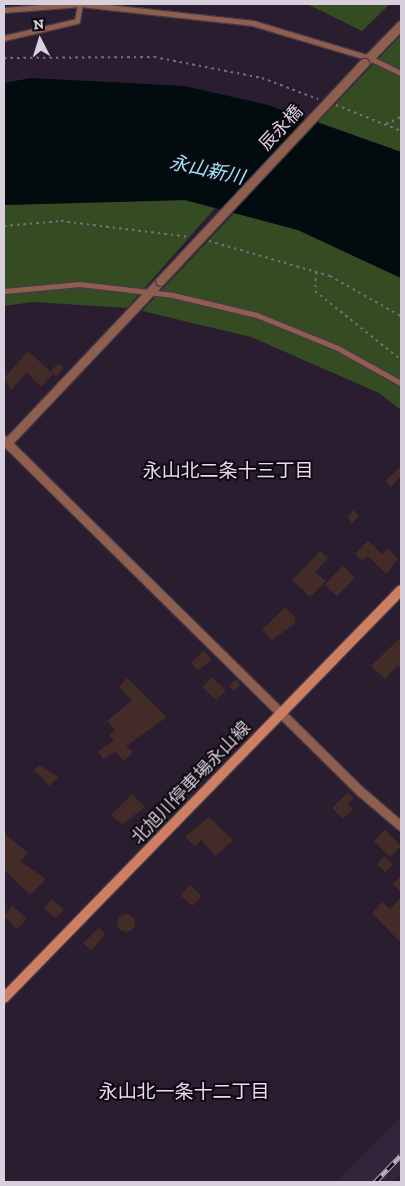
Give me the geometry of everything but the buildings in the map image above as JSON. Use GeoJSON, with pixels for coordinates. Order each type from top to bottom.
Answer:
{"type":"FeatureCollection","features":[{"type":"Feature","properties":{"kind":"main road","name":"北旭川停車場永山線"},"geometry":{"type":"LineString","coordinates":[[4,998],[401,590]]}},
{"type":"Feature","properties":{"kind":"street","name":"辰永橋"},"geometry":{"type":"LineString","coordinates":[[5,442],[160,281],[401,25]]}},
{"type":"Feature","properties":{"kind":"street"},"geometry":{"type":"LineString","coordinates":[[5,442],[281,714],[401,826]]}},
{"type":"Feature","properties":{"kind":"lane"},"geometry":{"type":"LineString","coordinates":[[4,10],[80,4],[253,24],[367,60],[401,73]]}},
{"type":"Feature","properties":{"kind":"lane"},"geometry":{"type":"LineString","coordinates":[[4,38],[77,21],[80,4]]}},
{"type":"Feature","properties":{"kind":"lane"},"geometry":{"type":"LineString","coordinates":[[4,291],[80,284],[151,290],[257,315],[338,348],[401,383]]}},
{"type":"Feature","properties":{"kind":"path"},"geometry":{"type":"LineString","coordinates":[[4,58],[154,57],[262,78],[324,101]]}},
{"type":"Feature","properties":{"kind":"path"},"geometry":{"type":"LineString","coordinates":[[333,104],[401,131]]}},
{"type":"Feature","properties":{"kind":"path"},"geometry":{"type":"LineString","coordinates":[[386,124],[401,117]]}},
{"type":"Feature","properties":{"kind":"path"},"geometry":{"type":"LineString","coordinates":[[4,226],[61,221],[195,238]]}},
{"type":"Feature","properties":{"kind":"path"},"geometry":{"type":"LineString","coordinates":[[205,240],[316,272],[371,296],[401,316]]}},
{"type":"Feature","properties":{"kind":"path"},"geometry":{"type":"LineString","coordinates":[[316,272],[315,291],[401,360]]}},
{"type":"Feature","properties":{"kind":"shaded area"},"geometry":{"type":"Polygon","coordinates":[[[401,1117],[401,1173],[393,1182],[337,1182],[401,1117]]]}},
{"type":"Feature","properties":{"kind":"green space"},"geometry":{"type":"Polygon","coordinates":[[[307,4],[390,4],[362,31],[307,4]]]}},
{"type":"Feature","properties":{"kind":"green space"},"geometry":{"type":"Polygon","coordinates":[[[401,35],[401,152],[318,122],[401,35]]]}},
{"type":"Feature","properties":{"kind":"green space"},"geometry":{"type":"Polygon","coordinates":[[[185,200],[215,208],[127,308],[33,302],[4,306],[4,205],[185,200]]]}},
{"type":"Feature","properties":{"kind":"green space"},"geometry":{"type":"Polygon","coordinates":[[[234,213],[298,230],[401,278],[401,410],[379,393],[251,337],[142,311],[234,213]]]}},
{"type":"Feature","properties":{"kind":"water","name":"永山新川"},"geometry":{"type":"Polygon","coordinates":[[[31,78],[184,86],[268,105],[401,152],[401,278],[298,230],[185,200],[4,205],[4,83],[31,78]]]}},
{"type":"Feature","properties":{"kind":"railway"},"geometry":{"type":"LineString","coordinates":[[375,1182],[401,1155]]}},
{"type":"Feature","properties":{"kind":"district","name":"永山北二条十三丁目"},"geometry":{"type":"Point","coordinates":[228,471]}},
{"type":"Feature","properties":{"kind":"district","name":"永山北一条十二丁目"},"geometry":{"type":"Point","coordinates":[184,1092]}}]}
